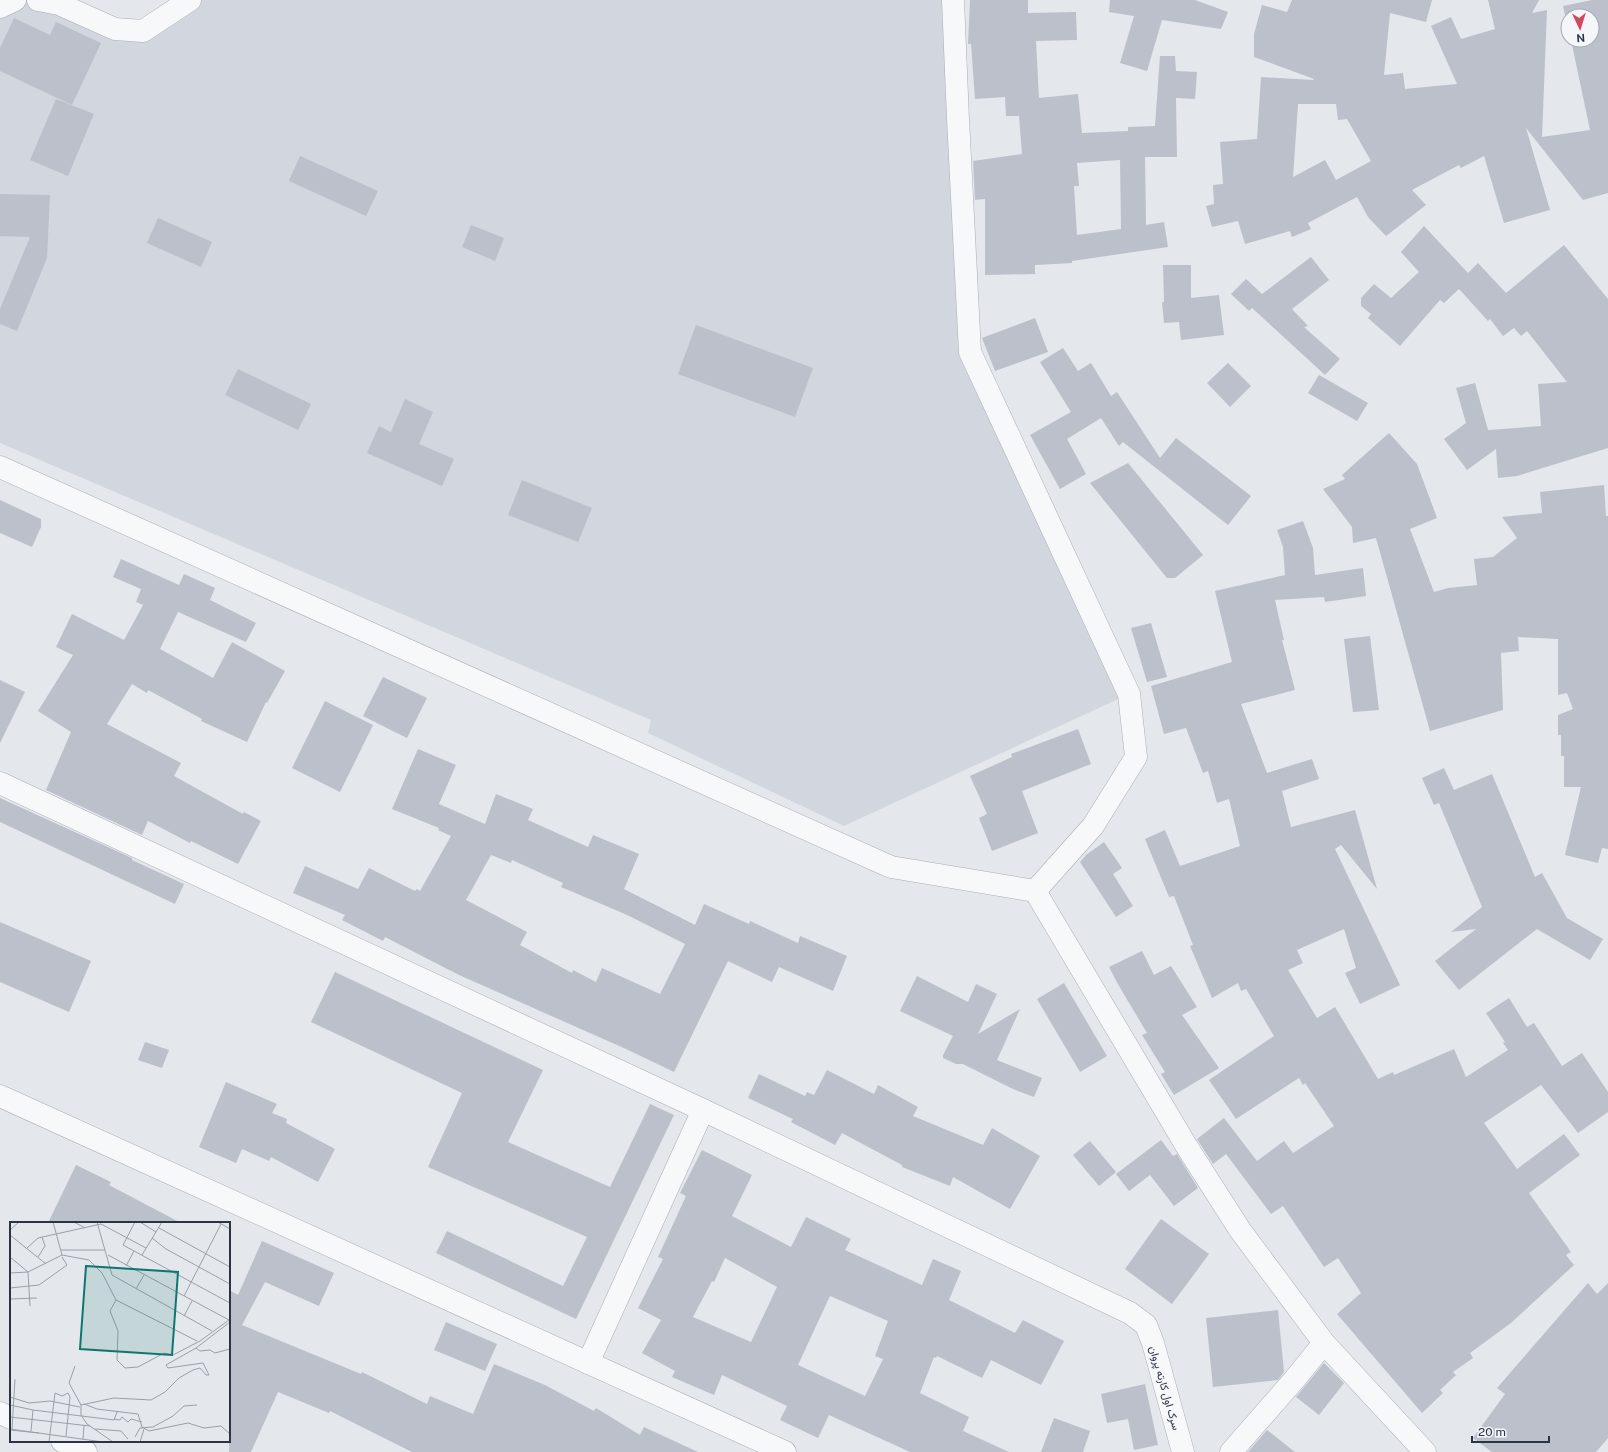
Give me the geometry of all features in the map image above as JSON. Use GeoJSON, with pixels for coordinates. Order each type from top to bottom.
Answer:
{"type":"FeatureCollection","features":[{"type":"Feature","properties":{"kind":"street"},"geometry":{"type":"LineString","coordinates":[[0,6],[15,0]]}},
{"type":"Feature","properties":{"kind":"street"},"geometry":{"type":"LineString","coordinates":[[38,0],[59,4],[115,29],[143,31],[190,0]]}},
{"type":"Feature","properties":{"kind":"street"},"geometry":{"type":"LineString","coordinates":[[953,0],[970,352],[1129,694],[1136,757],[1093,826],[1035,891]]}},
{"type":"Feature","properties":{"kind":"street"},"geometry":{"type":"LineString","coordinates":[[0,467],[891,868],[1035,891]]}},
{"type":"Feature","properties":{"kind":"street"},"geometry":{"type":"LineString","coordinates":[[0,783],[703,1110],[588,1363]]}},
{"type":"Feature","properties":{"kind":"street"},"geometry":{"type":"LineString","coordinates":[[1035,891],[1191,1153],[1240,1230],[1324,1342],[1425,1452]]}},
{"type":"Feature","properties":{"kind":"street"},"geometry":{"type":"LineString","coordinates":[[0,1096],[785,1452]]}},
{"type":"Feature","properties":{"kind":"street","name":"سرک اول کارته پروان"},"geometry":{"type":"LineString","coordinates":[[703,1110],[1130,1313],[1146,1325],[1153,1343],[1183,1452]]}},
{"type":"Feature","properties":{"kind":"street"},"geometry":{"type":"LineString","coordinates":[[1231,1452],[1294,1380],[1324,1342]]}},
{"type":"Feature","properties":{"kind":"street"},"geometry":{"type":"LineString","coordinates":[[0,1413],[10,1418]]}},
{"type":"Feature","properties":{"kind":"street"},"geometry":{"type":"LineString","coordinates":[[64,1442],[86,1452]]}},
{"type":"Feature","properties":{"kind":"shaded area"},"geometry":{"type":"Polygon","coordinates":[[[15,0],[38,0],[143,31],[190,0],[953,0],[970,352],[1129,694],[844,826],[648,733],[651,720],[0,443],[0,7],[15,0]]]}},
{"type":"Feature","properties":{"kind":"building"},"geometry":{"type":"Polygon","coordinates":[[[970,0],[1028,0],[1028,13],[1076,12],[1077,40],[1036,41],[1039,98],[1078,94],[1082,133],[1128,131],[1128,127],[1155,126],[1160,56],[1175,56],[1176,71],[1197,72],[1195,99],[1176,98],[1177,157],[1145,157],[1146,225],[1164,222],[1168,247],[1072,261],[1072,263],[1035,265],[1035,274],[985,275],[985,199],[975,200],[973,161],[1022,154],[1019,116],[1006,116],[1005,97],[975,99],[971,44],[968,44],[970,0]],[[1120,160],[1077,163],[1079,186],[1074,186],[1077,235],[1121,229],[1120,160]]]}},
{"type":"Feature","properties":{"kind":"building"},"geometry":{"type":"Polygon","coordinates":[[[1110,0],[1195,0],[1228,12],[1221,29],[1162,20],[1147,71],[1120,63],[1134,16],[1109,12],[1110,0]]]}},
{"type":"Feature","properties":{"kind":"building"},"geometry":{"type":"Polygon","coordinates":[[[1292,0],[1432,0],[1426,22],[1390,13],[1384,75],[1403,73],[1405,89],[1457,84],[1431,26],[1451,17],[1461,39],[1495,29],[1488,0],[1539,0],[1532,13],[1547,10],[1542,137],[1590,130],[1573,48],[1600,48],[1600,8],[1563,8],[1563,6],[1592,0],[1608,0],[1608,193],[1583,200],[1526,128],[1550,210],[1504,223],[1484,156],[1461,168],[1459,165],[1412,190],[1426,205],[1386,236],[1368,217],[1357,197],[1308,223],[1311,229],[1292,237],[1290,231],[1245,244],[1238,221],[1212,227],[1206,206],[1214,204],[1213,185],[1223,184],[1220,142],[1257,139],[1261,77],[1314,79],[1254,57],[1254,34],[1262,5],[1287,12],[1292,0]],[[1298,104],[1293,177],[1325,160],[1336,180],[1371,161],[1347,119],[1338,120],[1336,104],[1298,104]]]}},
{"type":"Feature","properties":{"kind":"building"},"geometry":{"type":"Polygon","coordinates":[[[14,18],[50,35],[56,22],[101,43],[72,105],[0,71],[0,48],[14,18]]]}},
{"type":"Feature","properties":{"kind":"building"},"geometry":{"type":"Polygon","coordinates":[[[56,99],[94,114],[68,176],[30,160],[56,99]]]}},
{"type":"Feature","properties":{"kind":"building"},"geometry":{"type":"Polygon","coordinates":[[[300,156],[378,191],[366,216],[289,181],[300,156]]]}},
{"type":"Feature","properties":{"kind":"building"},"geometry":{"type":"Polygon","coordinates":[[[0,194],[50,195],[47,258],[17,331],[0,324],[0,309],[30,237],[0,236],[0,194]]]}},
{"type":"Feature","properties":{"kind":"building"},"geometry":{"type":"Polygon","coordinates":[[[158,218],[212,242],[201,267],[147,243],[158,218]]]}},
{"type":"Feature","properties":{"kind":"building"},"geometry":{"type":"Polygon","coordinates":[[[471,225],[504,238],[495,261],[462,247],[471,225]]]}},
{"type":"Feature","properties":{"kind":"building"},"geometry":{"type":"Polygon","coordinates":[[[1424,226],[1468,273],[1478,263],[1506,293],[1564,245],[1608,299],[1608,448],[1517,476],[1498,478],[1496,449],[1467,470],[1444,439],[1466,423],[1456,388],[1475,383],[1488,430],[1541,426],[1538,384],[1567,382],[1527,331],[1521,336],[1514,328],[1503,336],[1490,319],[1488,321],[1459,289],[1444,303],[1440,300],[1400,346],[1368,318],[1371,314],[1361,306],[1361,298],[1374,284],[1391,298],[1419,272],[1401,252],[1424,226]]]}},
{"type":"Feature","properties":{"kind":"building"},"geometry":{"type":"Polygon","coordinates":[[[1311,257],[1329,280],[1292,309],[1308,326],[1304,327],[1340,359],[1325,375],[1252,308],[1249,311],[1231,294],[1246,279],[1262,294],[1311,257]]]}},
{"type":"Feature","properties":{"kind":"building"},"geometry":{"type":"Polygon","coordinates":[[[1163,265],[1191,265],[1191,298],[1219,295],[1224,335],[1181,340],[1179,322],[1164,323],[1162,302],[1164,302],[1163,265]]]}},
{"type":"Feature","properties":{"kind":"building"},"geometry":{"type":"Polygon","coordinates":[[[1035,318],[1048,352],[995,371],[982,338],[1035,318]]]}},
{"type":"Feature","properties":{"kind":"building"},"geometry":{"type":"Polygon","coordinates":[[[696,325],[813,368],[795,417],[678,374],[696,325]]]}},
{"type":"Feature","properties":{"kind":"building"},"geometry":{"type":"Polygon","coordinates":[[[1063,348],[1078,371],[1091,363],[1111,396],[1117,392],[1160,458],[1176,438],[1251,496],[1228,525],[1123,442],[1119,446],[1101,418],[1067,439],[1086,474],[1060,489],[1030,435],[1071,412],[1040,362],[1063,348]]]}},
{"type":"Feature","properties":{"kind":"building"},"geometry":{"type":"Polygon","coordinates":[[[1228,363],[1251,386],[1230,407],[1207,383],[1228,363]]]}},
{"type":"Feature","properties":{"kind":"building"},"geometry":{"type":"Polygon","coordinates":[[[238,369],[311,404],[298,430],[225,395],[238,369]]]}},
{"type":"Feature","properties":{"kind":"building"},"geometry":{"type":"Polygon","coordinates":[[[1319,375],[1368,403],[1357,421],[1308,393],[1319,375]]]}},
{"type":"Feature","properties":{"kind":"building"},"geometry":{"type":"Polygon","coordinates":[[[405,399],[433,412],[419,444],[454,459],[442,486],[367,453],[379,426],[391,432],[405,399]]]}},
{"type":"Feature","properties":{"kind":"building"},"geometry":{"type":"Polygon","coordinates":[[[1389,433],[1417,464],[1437,518],[1410,529],[1434,592],[1448,588],[1477,585],[1474,559],[1493,557],[1517,538],[1502,517],[1542,513],[1540,492],[1604,485],[1606,516],[1608,516],[1608,849],[1602,848],[1598,863],[1565,855],[1581,787],[1564,787],[1564,756],[1561,756],[1561,735],[1558,735],[1558,715],[1573,709],[1567,693],[1558,695],[1558,639],[1518,637],[1519,651],[1501,653],[1503,710],[1430,731],[1376,538],[1353,543],[1352,527],[1323,489],[1345,479],[1342,475],[1389,433]]]}},
{"type":"Feature","properties":{"kind":"building"},"geometry":{"type":"Polygon","coordinates":[[[1128,463],[1203,555],[1175,578],[1167,578],[1090,483],[1128,463]]]}},
{"type":"Feature","properties":{"kind":"building"},"geometry":{"type":"Polygon","coordinates":[[[522,480],[592,508],[578,542],[508,515],[522,480]]]}},
{"type":"Feature","properties":{"kind":"building"},"geometry":{"type":"Polygon","coordinates":[[[0,500],[41,519],[41,527],[32,547],[0,533],[0,500]]]}},
{"type":"Feature","properties":{"kind":"building"},"geometry":{"type":"Polygon","coordinates":[[[1303,521],[1313,548],[1315,575],[1363,568],[1366,596],[1325,602],[1324,597],[1275,600],[1284,640],[1282,640],[1295,690],[1241,704],[1267,773],[1312,759],[1319,779],[1282,791],[1291,827],[1355,810],[1377,889],[1341,845],[1335,849],[1400,985],[1360,1004],[1345,973],[1356,968],[1344,929],[1297,950],[1303,963],[1288,970],[1317,1018],[1335,1007],[1378,1079],[1393,1072],[1394,1075],[1454,1049],[1466,1077],[1508,1050],[1503,1043],[1505,1042],[1486,1013],[1509,998],[1527,1027],[1534,1023],[1562,1066],[1582,1053],[1608,1092],[1608,1112],[1578,1133],[1541,1085],[1484,1123],[1517,1169],[1564,1134],[1580,1155],[1529,1193],[1571,1252],[1566,1255],[1574,1265],[1511,1323],[1470,1353],[1473,1358],[1453,1372],[1456,1375],[1440,1390],[1443,1393],[1422,1413],[1337,1314],[1361,1293],[1338,1258],[1324,1267],[1283,1206],[1271,1214],[1226,1154],[1213,1164],[1197,1139],[1224,1118],[1257,1161],[1284,1141],[1293,1153],[1334,1126],[1305,1083],[1303,1085],[1299,1078],[1236,1119],[1209,1080],[1274,1036],[1246,989],[1241,991],[1238,983],[1212,998],[1190,946],[1193,945],[1174,896],[1169,897],[1145,839],[1165,830],[1180,866],[1240,846],[1229,799],[1217,803],[1208,771],[1203,773],[1186,728],[1164,734],[1151,686],[1232,662],[1215,591],[1285,575],[1283,547],[1277,530],[1303,521]]]}},
{"type":"Feature","properties":{"kind":"building"},"geometry":{"type":"Polygon","coordinates":[[[121,559],[179,585],[184,574],[215,588],[210,600],[256,623],[246,642],[178,612],[160,649],[213,678],[232,642],[285,671],[267,703],[266,702],[247,742],[201,721],[202,719],[148,690],[147,693],[132,684],[107,724],[181,763],[174,776],[243,814],[244,812],[261,821],[238,864],[191,841],[190,843],[148,821],[142,835],[46,790],[71,732],[38,711],[73,655],[56,647],[72,614],[124,640],[143,605],[136,602],[141,589],[113,577],[121,559]]]}},
{"type":"Feature","properties":{"kind":"building"},"geometry":{"type":"Polygon","coordinates":[[[1151,623],[1167,677],[1147,682],[1131,628],[1151,623]]]}},
{"type":"Feature","properties":{"kind":"building"},"geometry":{"type":"Polygon","coordinates":[[[1370,636],[1379,710],[1353,712],[1344,639],[1370,636]]]}},
{"type":"Feature","properties":{"kind":"building"},"geometry":{"type":"Polygon","coordinates":[[[383,677],[427,698],[407,738],[363,716],[383,677]]]}},
{"type":"Feature","properties":{"kind":"building"},"geometry":{"type":"Polygon","coordinates":[[[0,680],[25,692],[0,743],[0,680]]]}},
{"type":"Feature","properties":{"kind":"building"},"geometry":{"type":"Polygon","coordinates":[[[325,701],[373,725],[340,792],[292,768],[325,701]]]}},
{"type":"Feature","properties":{"kind":"building"},"geometry":{"type":"Polygon","coordinates":[[[1078,729],[1091,764],[1022,791],[1038,833],[992,851],[979,818],[987,814],[970,776],[1012,757],[1011,754],[1078,729]]]}},
{"type":"Feature","properties":{"kind":"building"},"geometry":{"type":"Polygon","coordinates":[[[418,749],[456,765],[439,804],[485,824],[496,794],[533,809],[528,820],[588,847],[593,835],[639,854],[624,889],[695,925],[704,904],[749,924],[750,921],[798,943],[800,936],[847,956],[833,991],[779,967],[772,982],[728,961],[674,1072],[626,1049],[459,975],[385,937],[383,941],[342,920],[345,915],[293,893],[305,866],[358,889],[369,868],[415,891],[417,889],[420,891],[451,836],[438,830],[439,828],[392,809],[418,749]],[[491,855],[466,900],[527,932],[520,945],[572,973],[573,970],[596,982],[602,968],[660,994],[685,944],[625,914],[561,887],[563,883],[512,860],[511,863],[491,855]]]}},
{"type":"Feature","properties":{"kind":"building"},"geometry":{"type":"Polygon","coordinates":[[[1444,768],[1454,790],[1492,774],[1535,877],[1542,873],[1567,918],[1603,939],[1590,960],[1537,929],[1459,990],[1435,961],[1476,929],[1451,932],[1482,907],[1439,803],[1434,805],[1422,778],[1444,768]]]}},
{"type":"Feature","properties":{"kind":"building"},"geometry":{"type":"Polygon","coordinates":[[[0,798],[132,858],[132,860],[184,884],[175,904],[0,822],[0,798]]]}},
{"type":"Feature","properties":{"kind":"building"},"geometry":{"type":"Polygon","coordinates":[[[1104,842],[1122,868],[1113,874],[1133,906],[1116,917],[1080,862],[1086,855],[1104,842]]]}},
{"type":"Feature","properties":{"kind":"building"},"geometry":{"type":"Polygon","coordinates":[[[0,922],[91,961],[69,1012],[0,982],[0,922]]]}},
{"type":"Feature","properties":{"kind":"building"},"geometry":{"type":"Polygon","coordinates":[[[1142,951],[1154,975],[1171,966],[1197,1007],[1182,1015],[1219,1068],[1174,1095],[1161,1074],[1165,1072],[1142,1035],[1147,1033],[1109,967],[1142,951]]]}},
{"type":"Feature","properties":{"kind":"building"},"geometry":{"type":"Polygon","coordinates":[[[335,972],[543,1070],[508,1142],[610,1187],[650,1104],[674,1115],[576,1319],[436,1253],[447,1231],[563,1286],[587,1237],[428,1167],[462,1093],[311,1022],[335,972]]]}},
{"type":"Feature","properties":{"kind":"building"},"geometry":{"type":"Polygon","coordinates":[[[917,976],[968,1002],[976,984],[997,994],[978,1034],[1020,1009],[997,1060],[1042,1078],[1034,1097],[1013,1089],[963,1064],[956,1064],[943,1058],[943,1055],[953,1036],[900,1011],[917,976]]]}},
{"type":"Feature","properties":{"kind":"building"},"geometry":{"type":"Polygon","coordinates":[[[1064,983],[1107,1056],[1080,1072],[1037,999],[1064,983]]]}},
{"type":"Feature","properties":{"kind":"building"},"geometry":{"type":"Polygon","coordinates":[[[145,1042],[169,1050],[162,1068],[138,1060],[145,1042]]]}},
{"type":"Feature","properties":{"kind":"building"},"geometry":{"type":"Polygon","coordinates":[[[827,1070],[874,1094],[878,1085],[918,1107],[913,1116],[983,1145],[992,1128],[1040,1156],[1010,1209],[953,1177],[950,1186],[902,1167],[902,1165],[842,1133],[835,1145],[791,1122],[793,1119],[748,1098],[759,1074],[805,1096],[807,1092],[814,1095],[827,1070]]]}},
{"type":"Feature","properties":{"kind":"building"},"geometry":{"type":"Polygon","coordinates":[[[226,1082],[277,1104],[272,1113],[287,1119],[286,1123],[335,1149],[318,1182],[271,1157],[269,1161],[242,1149],[236,1163],[199,1147],[226,1082]]]}},
{"type":"Feature","properties":{"kind":"building"},"geometry":{"type":"Polygon","coordinates":[[[1161,1140],[1173,1156],[1177,1154],[1198,1188],[1174,1206],[1150,1175],[1129,1191],[1116,1174],[1161,1140]]]}},
{"type":"Feature","properties":{"kind":"building"},"geometry":{"type":"Polygon","coordinates":[[[1090,1141],[1116,1172],[1099,1186],[1073,1155],[1090,1141]]]}},
{"type":"Feature","properties":{"kind":"building"},"geometry":{"type":"Polygon","coordinates":[[[702,1150],[752,1175],[732,1216],[791,1247],[806,1217],[851,1239],[845,1250],[922,1285],[933,1259],[961,1271],[949,1300],[1015,1333],[1023,1320],[1064,1341],[1041,1385],[991,1360],[982,1378],[937,1356],[936,1358],[934,1357],[920,1393],[969,1417],[963,1431],[1009,1452],[910,1452],[829,1415],[818,1438],[780,1420],[787,1406],[722,1375],[714,1395],[672,1377],[675,1371],[642,1353],[661,1320],[638,1308],[663,1259],[658,1257],[686,1196],[680,1193],[702,1150]],[[725,1258],[714,1282],[712,1281],[693,1317],[751,1342],[777,1287],[725,1258]],[[830,1296],[798,1365],[865,1396],[883,1359],[875,1356],[888,1321],[830,1296]]]}},
{"type":"Feature","properties":{"kind":"building"},"geometry":{"type":"Polygon","coordinates":[[[76,1165],[111,1182],[109,1185],[179,1222],[48,1222],[76,1165]]]}},
{"type":"Feature","properties":{"kind":"building"},"geometry":{"type":"Polygon","coordinates":[[[1161,1219],[1209,1254],[1172,1304],[1125,1269],[1161,1219]]]}},
{"type":"Feature","properties":{"kind":"building"},"geometry":{"type":"Polygon","coordinates":[[[262,1241],[334,1273],[319,1306],[265,1282],[242,1325],[361,1374],[362,1372],[427,1404],[430,1396],[473,1414],[494,1364],[545,1385],[594,1411],[596,1408],[640,1435],[644,1427],[698,1452],[412,1452],[330,1411],[329,1413],[278,1392],[251,1452],[229,1452],[230,1291],[238,1295],[262,1241]]]}},
{"type":"Feature","properties":{"kind":"building"},"geometry":{"type":"Polygon","coordinates":[[[1588,1283],[1597,1294],[1608,1283],[1608,1438],[1596,1452],[1492,1452],[1473,1438],[1505,1394],[1497,1388],[1588,1283]]]}},
{"type":"Feature","properties":{"kind":"building"},"geometry":{"type":"Polygon","coordinates":[[[1278,1310],[1284,1372],[1278,1380],[1213,1387],[1206,1318],[1278,1310]]]}},
{"type":"Feature","properties":{"kind":"building"},"geometry":{"type":"Polygon","coordinates":[[[446,1322],[497,1344],[485,1371],[434,1350],[446,1322]]]}},
{"type":"Feature","properties":{"kind":"building"},"geometry":{"type":"Polygon","coordinates":[[[1324,1363],[1344,1383],[1319,1415],[1296,1397],[1324,1363]]]}},
{"type":"Feature","properties":{"kind":"building"},"geometry":{"type":"Polygon","coordinates":[[[1145,1384],[1158,1445],[1134,1450],[1128,1419],[1107,1423],[1101,1394],[1145,1384]]]}},
{"type":"Feature","properties":{"kind":"building"},"geometry":{"type":"Polygon","coordinates":[[[1054,1418],[1090,1431],[1083,1452],[1041,1452],[1054,1418]]]}},
{"type":"Feature","properties":{"kind":"building"},"geometry":{"type":"Polygon","coordinates":[[[1267,1430],[1295,1452],[1248,1452],[1267,1430]]]}}]}
